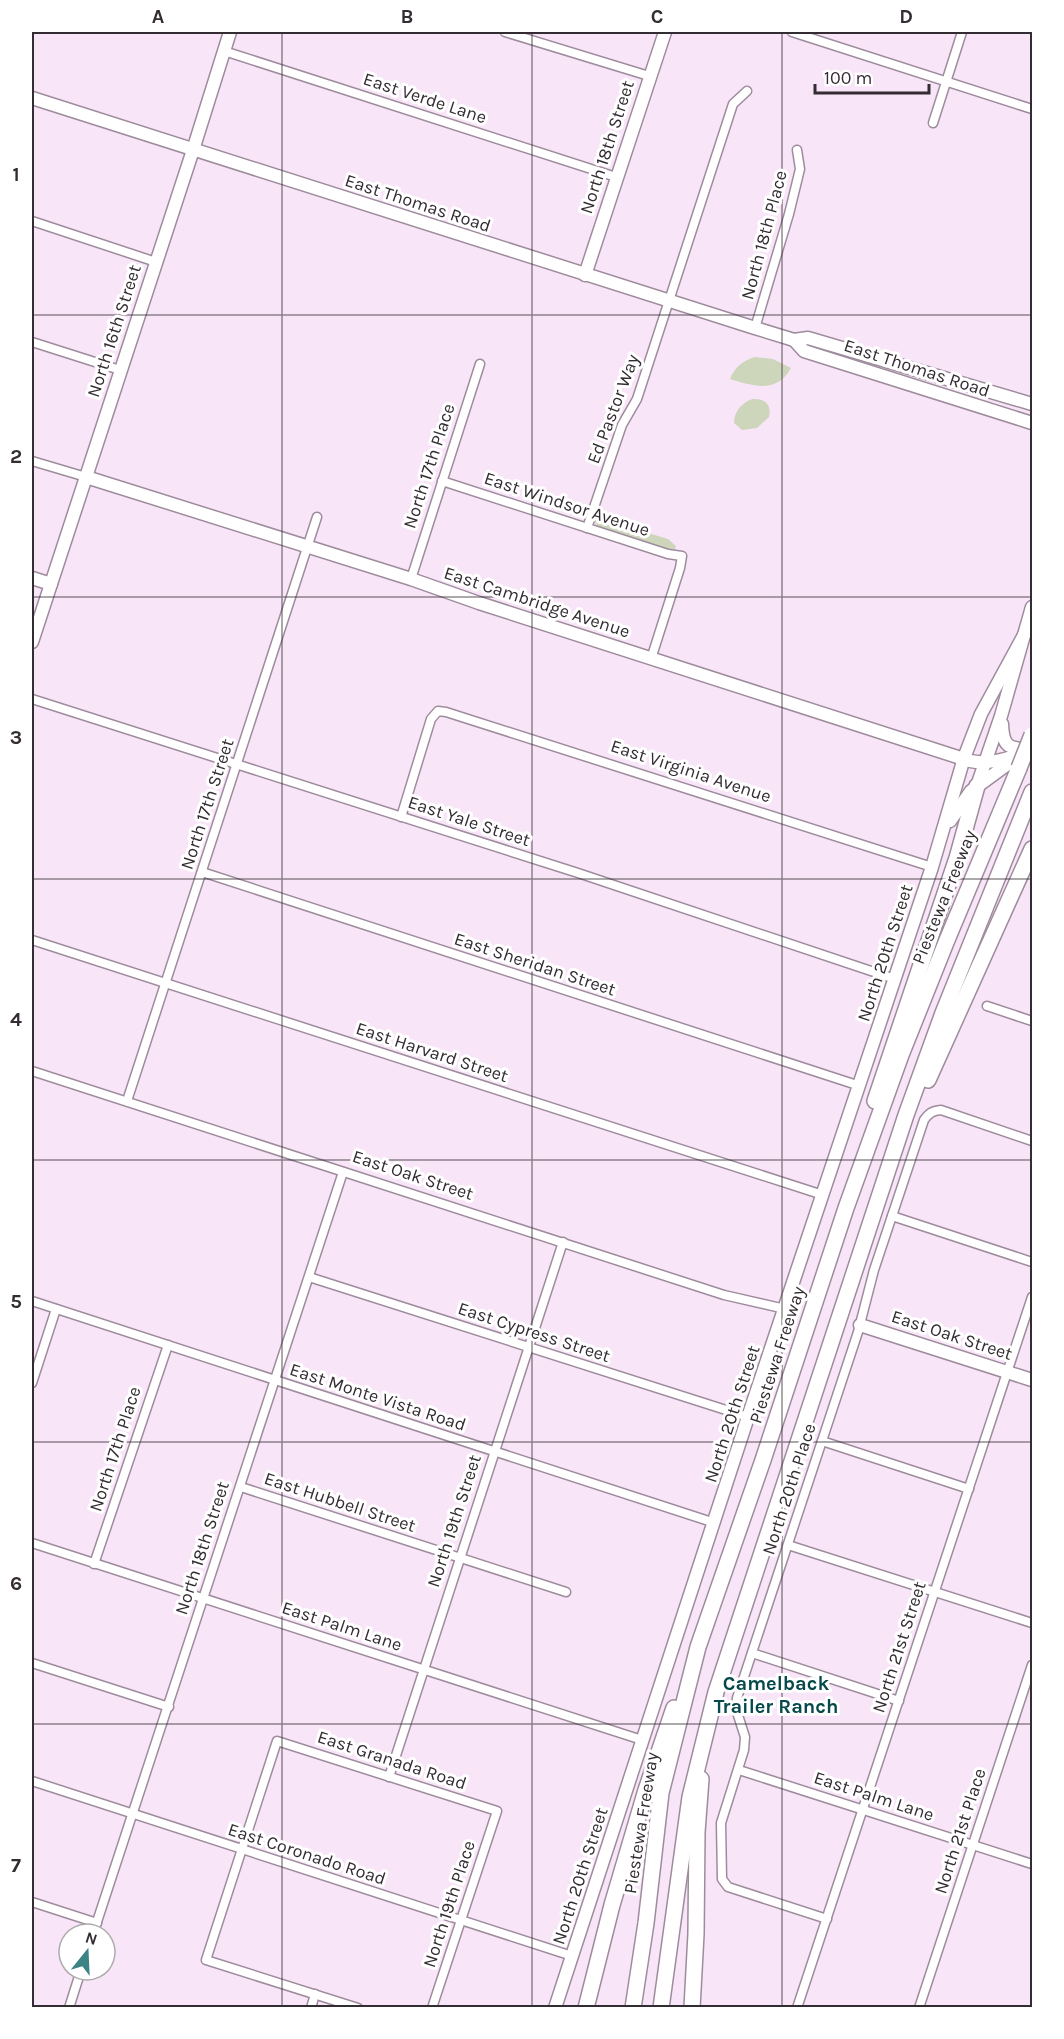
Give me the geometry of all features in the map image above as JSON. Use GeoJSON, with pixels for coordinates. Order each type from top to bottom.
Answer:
{"type":"FeatureCollection","features":[{"type":"Feature","properties":{"kind":"highway","name":"Piestewa Freeway"},"geometry":{"type":"LineString","coordinates":[[633,2007],[645,1933],[661,1793],[698,1647],[763,1460],[846,1208],[902,1055],[1019,768],[1032,745]]}},
{"type":"Feature","properties":{"kind":"highway"},"geometry":{"type":"LineString","coordinates":[[846,1208],[857,1154],[957,858],[977,786]]}},
{"type":"Feature","properties":{"kind":"highway"},"geometry":{"type":"LineString","coordinates":[[661,2007],[690,1797],[705,1731],[729,1649],[906,1114],[943,1013],[1032,792]]}},
{"type":"Feature","properties":{"kind":"highway"},"geometry":{"type":"LineString","coordinates":[[873,1216],[896,1168],[934,1067],[1032,849]]}},
{"type":"Feature","properties":{"kind":"highway"},"geometry":{"type":"LineString","coordinates":[[586,2007],[612,1905],[646,1790],[666,1727],[698,1647]]}},
{"type":"Feature","properties":{"kind":"highway"},"geometry":{"type":"LineString","coordinates":[[692,2007],[696,1934],[697,1832],[705,1731]]}},
{"type":"Feature","properties":{"kind":"street","name":"North 16th Street"},"geometry":{"type":"LineString","coordinates":[[32,642],[230,32]]}},
{"type":"Feature","properties":{"kind":"street"},"geometry":{"type":"LineString","coordinates":[[505,32],[649,76]]}},
{"type":"Feature","properties":{"kind":"street","name":"North 18th Street"},"geometry":{"type":"LineString","coordinates":[[585,275],[664,32]]}},
{"type":"Feature","properties":{"kind":"street"},"geometry":{"type":"LineString","coordinates":[[792,32],[1032,109]]}},
{"type":"Feature","properties":{"kind":"street"},"geometry":{"type":"LineString","coordinates":[[933,123],[962,32]]}},
{"type":"Feature","properties":{"kind":"street","name":"East Verde Lane"},"geometry":{"type":"LineString","coordinates":[[224,51],[616,177]]}},
{"type":"Feature","properties":{"kind":"street","name":"Ed Pastor Way"},"geometry":{"type":"LineString","coordinates":[[587,528],[622,425],[637,399],[733,104],[747,91]]}},
{"type":"Feature","properties":{"kind":"street","name":"East Thomas Road"},"geometry":{"type":"LineString","coordinates":[[32,98],[794,340],[808,338],[1032,403]]}},
{"type":"Feature","properties":{"kind":"street","name":"North 18th Place"},"geometry":{"type":"LineString","coordinates":[[755,328],[800,169],[797,150]]}},
{"type":"Feature","properties":{"kind":"street"},"geometry":{"type":"LineString","coordinates":[[32,221],[156,262]]}},
{"type":"Feature","properties":{"kind":"street","name":"East Thomas Road"},"geometry":{"type":"LineString","coordinates":[[794,340],[804,351],[1032,423]]}},
{"type":"Feature","properties":{"kind":"street"},"geometry":{"type":"LineString","coordinates":[[32,342],[120,370]]}},
{"type":"Feature","properties":{"kind":"street","name":"North 17th Place"},"geometry":{"type":"LineString","coordinates":[[411,579],[480,364]]}},
{"type":"Feature","properties":{"kind":"street"},"geometry":{"type":"LineString","coordinates":[[958,400],[979,415],[1032,432]]}},
{"type":"Feature","properties":{"kind":"street","name":"East Cambridge Avenue"},"geometry":{"type":"LineString","coordinates":[[32,461],[411,579],[651,659],[977,762],[1002,760],[1032,745]]}},
{"type":"Feature","properties":{"kind":"street","name":"East Windsor Avenue"},"geometry":{"type":"LineString","coordinates":[[442,481],[668,554],[682,556],[651,659]]}},
{"type":"Feature","properties":{"kind":"street","name":"North 17th Street"},"geometry":{"type":"LineString","coordinates":[[127,1101],[317,517]]}},
{"type":"Feature","properties":{"kind":"street"},"geometry":{"type":"LineString","coordinates":[[32,578],[51,584]]}},
{"type":"Feature","properties":{"kind":"street","name":"North 20th Street"},"geometry":{"type":"LineString","coordinates":[[977,786],[1001,716],[1032,607]]}},
{"type":"Feature","properties":{"kind":"street","name":"North 20th Street"},"geometry":{"type":"LineString","coordinates":[[555,2007],[932,867],[964,758],[981,714],[1024,634]]}},
{"type":"Feature","properties":{"kind":"street","name":"East Yale Street"},"geometry":{"type":"LineString","coordinates":[[32,699],[895,979]]}},
{"type":"Feature","properties":{"kind":"street","name":"East Virginia Avenue"},"geometry":{"type":"LineString","coordinates":[[401,817],[431,719],[438,711],[932,867]]}},
{"type":"Feature","properties":{"kind":"street"},"geometry":{"type":"LineString","coordinates":[[1001,716],[1004,742],[1014,748],[1032,745]]}},
{"type":"Feature","properties":{"kind":"street","name":"North 20th Street"},"geometry":{"type":"LineString","coordinates":[[943,832],[965,798],[977,786],[1032,745]]}},
{"type":"Feature","properties":{"kind":"street"},"geometry":{"type":"LineString","coordinates":[[964,758],[966,767],[977,786]]}},
{"type":"Feature","properties":{"kind":"street","name":"East Sheridan Street"},"geometry":{"type":"LineString","coordinates":[[201,872],[860,1086]]}},
{"type":"Feature","properties":{"kind":"street","name":"East Harvard Street"},"geometry":{"type":"LineString","coordinates":[[32,940],[823,1195]]}},
{"type":"Feature","properties":{"kind":"street"},"geometry":{"type":"LineString","coordinates":[[987,1006],[1032,1021]]}},
{"type":"Feature","properties":{"kind":"street","name":"East Oak Street"},"geometry":{"type":"LineString","coordinates":[[32,1071],[724,1295],[785,1309]]}},
{"type":"Feature","properties":{"kind":"street","name":"North 20th Place"},"geometry":{"type":"LineString","coordinates":[[827,1919],[724,1884],[721,1823],[739,1770],[745,1737],[736,1709],[737,1698],[860,1325],[874,1270],[924,1120],[933,1111],[941,1110],[1032,1141]]}},
{"type":"Feature","properties":{"kind":"street","name":"North 18th Street"},"geometry":{"type":"LineString","coordinates":[[97,1922],[343,1172]]}},
{"type":"Feature","properties":{"kind":"street"},"geometry":{"type":"LineString","coordinates":[[892,1216],[1032,1262]]}},
{"type":"Feature","properties":{"kind":"street","name":"North 19th Street"},"geometry":{"type":"LineString","coordinates":[[389,1776],[563,1242]]}},
{"type":"Feature","properties":{"kind":"street","name":"East Cypress Street"},"geometry":{"type":"LineString","coordinates":[[309,1276],[748,1418]]}},
{"type":"Feature","properties":{"kind":"street","name":"North 21st Street"},"geometry":{"type":"LineString","coordinates":[[796,2007],[1032,1297]]}},
{"type":"Feature","properties":{"kind":"street","name":"East Monte Vista Road"},"geometry":{"type":"LineString","coordinates":[[32,1301],[716,1522]]}},
{"type":"Feature","properties":{"kind":"street"},"geometry":{"type":"LineString","coordinates":[[32,1383],[56,1309]]}},
{"type":"Feature","properties":{"kind":"street","name":"East Oak Street"},"geometry":{"type":"LineString","coordinates":[[860,1325],[1032,1380]]}},
{"type":"Feature","properties":{"kind":"street","name":"North 17th Place"},"geometry":{"type":"LineString","coordinates":[[94,1564],[168,1345]]}},
{"type":"Feature","properties":{"kind":"street"},"geometry":{"type":"LineString","coordinates":[[822,1441],[969,1489]]}},
{"type":"Feature","properties":{"kind":"street","name":"East Hubbell Street"},"geometry":{"type":"LineString","coordinates":[[241,1487],[566,1592]]}},
{"type":"Feature","properties":{"kind":"street","name":"East Palm Lane"},"geometry":{"type":"LineString","coordinates":[[32,1543],[642,1740]]}},
{"type":"Feature","properties":{"kind":"street"},"geometry":{"type":"LineString","coordinates":[[788,1545],[1032,1623]]}},
{"type":"Feature","properties":{"kind":"street"},"geometry":{"type":"LineString","coordinates":[[752,1653],[899,1701]]}},
{"type":"Feature","properties":{"kind":"street"},"geometry":{"type":"LineString","coordinates":[[32,1663],[169,1707]]}},
{"type":"Feature","properties":{"kind":"street","name":"North 21st Place"},"geometry":{"type":"LineString","coordinates":[[919,2007],[1032,1665]]}},
{"type":"Feature","properties":{"kind":"street","name":"East Granada Road"},"geometry":{"type":"LineString","coordinates":[[243,1851],[277,1741],[497,1811]]}},
{"type":"Feature","properties":{"kind":"street","name":"East Palm Lane"},"geometry":{"type":"LineString","coordinates":[[739,1770],[1032,1864]]}},
{"type":"Feature","properties":{"kind":"street","name":"East Coronado Road"},"geometry":{"type":"LineString","coordinates":[[32,1781],[572,1956]]}},
{"type":"Feature","properties":{"kind":"street","name":"North 19th Place"},"geometry":{"type":"LineString","coordinates":[[432,2007],[497,1811]]}},
{"type":"Feature","properties":{"kind":"street"},"geometry":{"type":"LineString","coordinates":[[243,1851],[206,1959],[358,2007]]}},
{"type":"Feature","properties":{"kind":"street"},"geometry":{"type":"LineString","coordinates":[[32,1902],[94,1922]]}},
{"type":"Feature","properties":{"kind":"street"},"geometry":{"type":"LineString","coordinates":[[69,2007],[77,1982]]}},
{"type":"Feature","properties":{"kind":"street"},"geometry":{"type":"LineString","coordinates":[[311,2007],[315,1994]]}},
{"type":"Feature","properties":{"kind":"green space"},"geometry":{"type":"Polygon","coordinates":[[[755,357],[773,359],[791,368],[779,382],[772,385],[747,384],[730,379],[740,365],[755,357]]]}},
{"type":"Feature","properties":{"kind":"green space"},"geometry":{"type":"Polygon","coordinates":[[[752,399],[760,400],[768,405],[769,417],[757,428],[742,430],[734,423],[735,415],[742,405],[752,399]]]}},
{"type":"Feature","properties":{"kind":"green space"},"geometry":{"type":"Polygon","coordinates":[[[598,518],[668,539],[676,546],[675,549],[671,550],[597,526],[594,520],[598,518]]]}},
{"type":"Feature","properties":{"kind":"district","name":"Camelback Trailer Ranch"},"geometry":{"type":"Point","coordinates":[776,1694]}}]}
